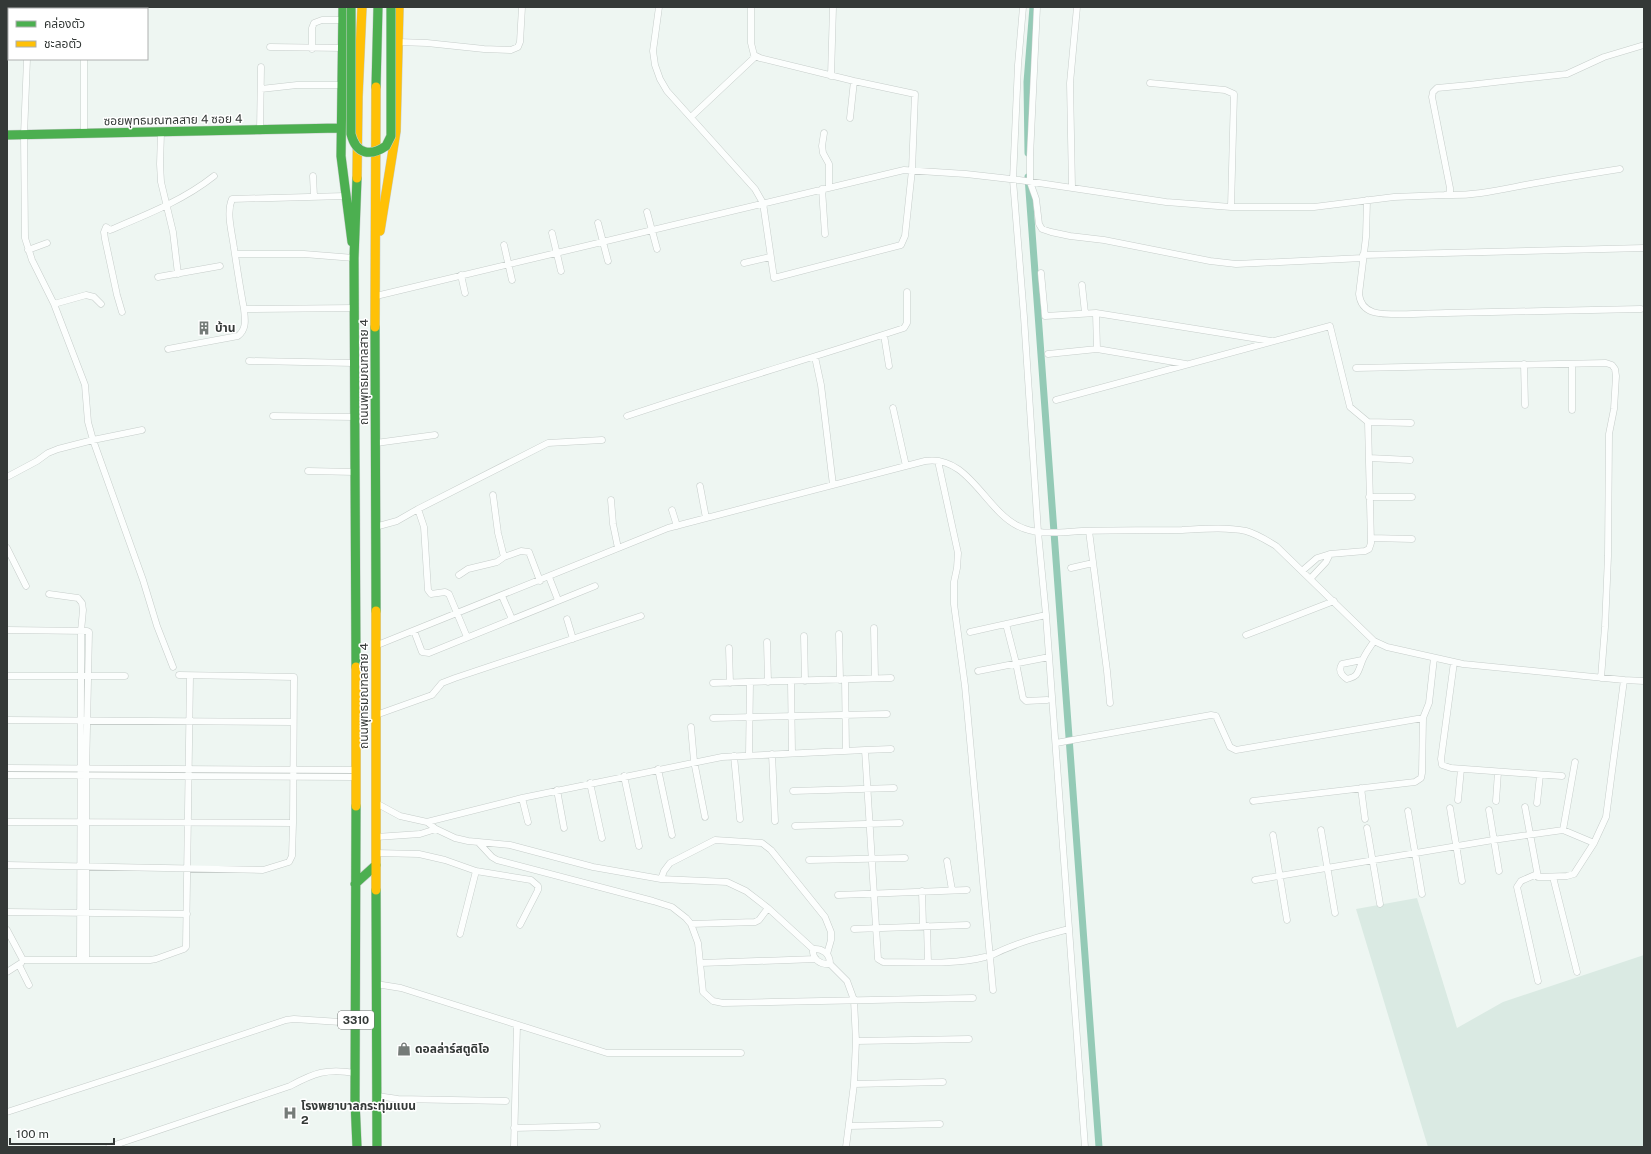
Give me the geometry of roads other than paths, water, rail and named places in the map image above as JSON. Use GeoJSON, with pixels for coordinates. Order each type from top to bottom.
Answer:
{"type":"FeatureCollection","features":[{"type":"Feature","properties":{"kind":"main road","name":"ถนนพุทธมณฑลสาย 4"},"geometry":{"type":"LineString","coordinates":[[343,7],[340,128],[342,171],[354,256]]}},
{"type":"Feature","properties":{"kind":"main road"},"geometry":{"type":"LineString","coordinates":[[351,7],[352,142],[361,152],[372,153],[387,146],[391,136],[391,7]]}},
{"type":"Feature","properties":{"kind":"main road","name":"ถนนพุทธมณฑลสาย 4"},"geometry":{"type":"LineString","coordinates":[[357,1147],[355,1073],[356,472],[354,256],[357,211],[358,97],[362,7]]}},
{"type":"Feature","properties":{"kind":"main road","name":"ถนนพุทธมณฑลสาย 4"},"geometry":{"type":"LineString","coordinates":[[377,1147],[375,158],[378,7]]}},
{"type":"Feature","properties":{"kind":"main road","name":"ถนนพุทธมณฑลสาย 4"},"geometry":{"type":"LineString","coordinates":[[376,244],[385,207],[396,131],[399,7]]}},
{"type":"Feature","properties":{"kind":"main road","name":"ซอยพุทธมณฑลสาย 4 ซอย 4"},"geometry":{"type":"LineString","coordinates":[[7,135],[260,131],[340,128]]}},
{"type":"Feature","properties":{"kind":"main road"},"geometry":{"type":"LineString","coordinates":[[355,884],[376,866]]}},
{"type":"Feature","properties":{"kind":"street"},"geometry":{"type":"LineString","coordinates":[[398,42],[511,50],[518,47],[520,42],[522,7]]}},
{"type":"Feature","properties":{"kind":"street"},"geometry":{"type":"LineString","coordinates":[[659,7],[653,51],[655,65],[660,79],[668,91],[755,189],[763,203],[774,278],[901,245],[905,236],[912,170],[915,94],[831,76],[756,56],[752,51],[751,43],[751,7]]}},
{"type":"Feature","properties":{"kind":"street"},"geometry":{"type":"LineString","coordinates":[[831,76],[833,7]]}},
{"type":"Feature","properties":{"kind":"street"},"geometry":{"type":"LineString","coordinates":[[1023,7],[1018,65],[1016,180],[1038,532],[1049,657],[1062,742],[1069,929],[1085,1147]]}},
{"type":"Feature","properties":{"kind":"street"},"geometry":{"type":"LineString","coordinates":[[1037,7],[1030,182],[1036,199],[1038,224],[1042,229],[1210,261],[1236,264],[1363,257],[1644,248]]}},
{"type":"Feature","properties":{"kind":"street"},"geometry":{"type":"LineString","coordinates":[[1072,188],[1070,83],[1077,7]]}},
{"type":"Feature","properties":{"kind":"street"},"geometry":{"type":"LineString","coordinates":[[312,49],[312,28],[314,24],[322,20],[343,20]]}},
{"type":"Feature","properties":{"kind":"street"},"geometry":{"type":"LineString","coordinates":[[1446,195],[1450,193],[1450,188],[1432,97],[1433,92],[1437,88],[1469,86],[1567,74],[1604,57],[1644,45]]}},
{"type":"Feature","properties":{"kind":"street"},"geometry":{"type":"LineString","coordinates":[[270,47],[312,49],[343,48]]}},
{"type":"Feature","properties":{"kind":"street"},"geometry":{"type":"LineString","coordinates":[[691,117],[756,56]]}},
{"type":"Feature","properties":{"kind":"street"},"geometry":{"type":"LineString","coordinates":[[27,60],[24,135],[26,238],[28,249],[54,304],[85,385],[88,422],[93,440],[143,580],[156,626],[172,667]]}},
{"type":"Feature","properties":{"kind":"street"},"geometry":{"type":"LineString","coordinates":[[84,60],[84,133]]}},
{"type":"Feature","properties":{"kind":"street"},"geometry":{"type":"LineString","coordinates":[[260,67],[260,131]]}},
{"type":"Feature","properties":{"kind":"street"},"geometry":{"type":"LineString","coordinates":[[850,118],[854,81]]}},
{"type":"Feature","properties":{"kind":"street"},"geometry":{"type":"LineString","coordinates":[[1150,83],[1225,90],[1234,94],[1232,207]]}},
{"type":"Feature","properties":{"kind":"street"},"geometry":{"type":"LineString","coordinates":[[261,89],[297,86],[342,85]]}},
{"type":"Feature","properties":{"kind":"street"},"geometry":{"type":"LineString","coordinates":[[161,133],[161,182],[168,205],[173,232],[178,274]]}},
{"type":"Feature","properties":{"kind":"street"},"geometry":{"type":"LineString","coordinates":[[824,133],[822,146],[823,153],[829,164],[829,188]]}},
{"type":"Feature","properties":{"kind":"street"},"geometry":{"type":"LineString","coordinates":[[376,296],[904,170],[966,174],[1016,180],[1166,202],[1232,207],[1314,207],[1394,197],[1458,196],[1485,193],[1578,175],[1620,169]]}},
{"type":"Feature","properties":{"kind":"street"},"geometry":{"type":"LineString","coordinates":[[122,312],[105,239],[106,227],[110,230],[168,205],[204,185],[214,176]]}},
{"type":"Feature","properties":{"kind":"street"},"geometry":{"type":"LineString","coordinates":[[314,176],[314,197]]}},
{"type":"Feature","properties":{"kind":"street"},"geometry":{"type":"LineString","coordinates":[[822,189],[825,234]]}},
{"type":"Feature","properties":{"kind":"street"},"geometry":{"type":"LineString","coordinates":[[168,349],[238,336],[244,329],[244,309],[236,271],[230,220],[232,199],[239,197],[345,196]]}},
{"type":"Feature","properties":{"kind":"street"},"geometry":{"type":"LineString","coordinates":[[1368,200],[1359,294],[1360,302],[1364,308],[1373,312],[1382,314],[1641,309]]}},
{"type":"Feature","properties":{"kind":"street"},"geometry":{"type":"LineString","coordinates":[[647,212],[657,249]]}},
{"type":"Feature","properties":{"kind":"street"},"geometry":{"type":"LineString","coordinates":[[598,223],[608,261]]}},
{"type":"Feature","properties":{"kind":"street"},"geometry":{"type":"LineString","coordinates":[[552,232],[561,270]]}},
{"type":"Feature","properties":{"kind":"street"},"geometry":{"type":"LineString","coordinates":[[28,249],[47,244]]}},
{"type":"Feature","properties":{"kind":"street"},"geometry":{"type":"LineString","coordinates":[[504,245],[512,280]]}},
{"type":"Feature","properties":{"kind":"street"},"geometry":{"type":"LineString","coordinates":[[235,254],[354,256]]}},
{"type":"Feature","properties":{"kind":"street"},"geometry":{"type":"LineString","coordinates":[[744,263],[770,257]]}},
{"type":"Feature","properties":{"kind":"street"},"geometry":{"type":"LineString","coordinates":[[158,277],[220,266]]}},
{"type":"Feature","properties":{"kind":"street"},"geometry":{"type":"LineString","coordinates":[[1041,273],[1045,316],[1096,313],[1274,341]]}},
{"type":"Feature","properties":{"kind":"street"},"geometry":{"type":"LineString","coordinates":[[461,275],[465,293]]}},
{"type":"Feature","properties":{"kind":"street"},"geometry":{"type":"LineString","coordinates":[[1082,285],[1085,314]]}},
{"type":"Feature","properties":{"kind":"street"},"geometry":{"type":"LineString","coordinates":[[627,416],[904,328],[906,326],[907,292]]}},
{"type":"Feature","properties":{"kind":"street"},"geometry":{"type":"LineString","coordinates":[[54,304],[86,295],[94,297],[101,304]]}},
{"type":"Feature","properties":{"kind":"street"},"geometry":{"type":"LineString","coordinates":[[244,309],[355,308]]}},
{"type":"Feature","properties":{"kind":"street"},"geometry":{"type":"LineString","coordinates":[[1096,313],[1097,349]]}},
{"type":"Feature","properties":{"kind":"street"},"geometry":{"type":"LineString","coordinates":[[1056,400],[1330,326],[1350,407],[1368,422],[1411,423]]}},
{"type":"Feature","properties":{"kind":"street"},"geometry":{"type":"LineString","coordinates":[[884,335],[889,366]]}},
{"type":"Feature","properties":{"kind":"street"},"geometry":{"type":"LineString","coordinates":[[1048,354],[1097,349],[1188,365]]}},
{"type":"Feature","properties":{"kind":"street"},"geometry":{"type":"LineString","coordinates":[[815,357],[821,385],[833,485]]}},
{"type":"Feature","properties":{"kind":"street"},"geometry":{"type":"LineString","coordinates":[[249,362],[354,363]]}},
{"type":"Feature","properties":{"kind":"street"},"geometry":{"type":"LineString","coordinates":[[1356,368],[1606,363],[1612,365],[1615,369],[1616,376],[1613,415],[1609,440],[1608,556],[1601,676]]}},
{"type":"Feature","properties":{"kind":"street"},"geometry":{"type":"LineString","coordinates":[[1524,364],[1525,405]]}},
{"type":"Feature","properties":{"kind":"street"},"geometry":{"type":"LineString","coordinates":[[1572,364],[1572,410]]}},
{"type":"Feature","properties":{"kind":"street"},"geometry":{"type":"LineString","coordinates":[[893,408],[906,466]]}},
{"type":"Feature","properties":{"kind":"street"},"geometry":{"type":"LineString","coordinates":[[273,416],[355,417]]}},
{"type":"Feature","properties":{"kind":"street"},"geometry":{"type":"LineString","coordinates":[[1302,571],[1317,558],[1330,554],[1366,551],[1369,548],[1371,538],[1368,422]]}},
{"type":"Feature","properties":{"kind":"street"},"geometry":{"type":"LineString","coordinates":[[7,478],[48,453],[69,445],[142,430]]}},
{"type":"Feature","properties":{"kind":"street"},"geometry":{"type":"LineString","coordinates":[[376,443],[435,435]]}},
{"type":"Feature","properties":{"kind":"street"},"geometry":{"type":"LineString","coordinates":[[375,527],[396,521],[418,508],[548,443],[602,440]]}},
{"type":"Feature","properties":{"kind":"street"},"geometry":{"type":"LineString","coordinates":[[1369,458],[1410,460]]}},
{"type":"Feature","properties":{"kind":"street"},"geometry":{"type":"LineString","coordinates":[[938,461],[958,553],[954,582],[954,604],[965,686],[988,956],[993,990]]}},
{"type":"Feature","properties":{"kind":"street"},"geometry":{"type":"LineString","coordinates":[[376,646],[676,526],[906,466],[938,461],[949,464],[962,473],[1013,523],[1028,530],[1038,532],[1055,532],[1222,529],[1246,531],[1258,535],[1276,546],[1374,640],[1387,647],[1454,662],[1497,668],[1644,681]]}},
{"type":"Feature","properties":{"kind":"street"},"geometry":{"type":"LineString","coordinates":[[308,471],[356,472]]}},
{"type":"Feature","properties":{"kind":"street"},"geometry":{"type":"LineString","coordinates":[[700,486],[706,518]]}},
{"type":"Feature","properties":{"kind":"street"},"geometry":{"type":"LineString","coordinates":[[493,495],[498,534],[504,557]]}},
{"type":"Feature","properties":{"kind":"street"},"geometry":{"type":"LineString","coordinates":[[1369,497],[1412,498]]}},
{"type":"Feature","properties":{"kind":"street"},"geometry":{"type":"LineString","coordinates":[[611,500],[613,524],[618,548]]}},
{"type":"Feature","properties":{"kind":"street"},"geometry":{"type":"LineString","coordinates":[[418,508],[424,527],[428,590],[431,594],[447,592],[467,637]]}},
{"type":"Feature","properties":{"kind":"street"},"geometry":{"type":"LineString","coordinates":[[672,510],[676,526]]}},
{"type":"Feature","properties":{"kind":"street"},"geometry":{"type":"LineString","coordinates":[[1089,531],[1110,703]]}},
{"type":"Feature","properties":{"kind":"street"},"geometry":{"type":"LineString","coordinates":[[1371,538],[1412,539]]}},
{"type":"Feature","properties":{"kind":"street"},"geometry":{"type":"LineString","coordinates":[[7,548],[26,586]]}},
{"type":"Feature","properties":{"kind":"street"},"geometry":{"type":"LineString","coordinates":[[459,575],[468,569],[497,562],[504,557],[521,551],[529,552],[540,580]]}},
{"type":"Feature","properties":{"kind":"street"},"geometry":{"type":"LineString","coordinates":[[1310,579],[1326,562],[1330,554]]}},
{"type":"Feature","properties":{"kind":"street"},"geometry":{"type":"LineString","coordinates":[[1071,568],[1093,563]]}},
{"type":"Feature","properties":{"kind":"street"},"geometry":{"type":"LineString","coordinates":[[550,577],[558,600]]}},
{"type":"Feature","properties":{"kind":"street"},"geometry":{"type":"LineString","coordinates":[[414,631],[420,649],[425,654],[595,586]]}},
{"type":"Feature","properties":{"kind":"street"},"geometry":{"type":"LineString","coordinates":[[49,594],[72,597],[80,600],[83,610],[81,631],[81,676],[84,721],[83,959]]}},
{"type":"Feature","properties":{"kind":"street"},"geometry":{"type":"LineString","coordinates":[[502,596],[512,619]]}},
{"type":"Feature","properties":{"kind":"street"},"geometry":{"type":"LineString","coordinates":[[1246,635],[1334,601]]}},
{"type":"Feature","properties":{"kind":"street"},"geometry":{"type":"LineString","coordinates":[[970,632],[1046,615]]}},
{"type":"Feature","properties":{"kind":"street"},"geometry":{"type":"LineString","coordinates":[[376,715],[432,695],[438,686],[448,680],[641,616]]}},
{"type":"Feature","properties":{"kind":"street"},"geometry":{"type":"LineString","coordinates":[[567,619],[573,639]]}},
{"type":"Feature","properties":{"kind":"street"},"geometry":{"type":"LineString","coordinates":[[1006,624],[1016,662],[1022,698],[1026,701],[1046,700]]}},
{"type":"Feature","properties":{"kind":"street"},"geometry":{"type":"LineString","coordinates":[[874,628],[875,678]]}},
{"type":"Feature","properties":{"kind":"street"},"geometry":{"type":"LineString","coordinates":[[7,630],[89,632],[88,676],[84,721]]}},
{"type":"Feature","properties":{"kind":"street"},"geometry":{"type":"LineString","coordinates":[[839,634],[843,680],[846,751]]}},
{"type":"Feature","properties":{"kind":"street"},"geometry":{"type":"LineString","coordinates":[[804,636],[805,681]]}},
{"type":"Feature","properties":{"kind":"street"},"geometry":{"type":"LineString","coordinates":[[1362,660],[1374,640]]}},
{"type":"Feature","properties":{"kind":"street"},"geometry":{"type":"LineString","coordinates":[[767,642],[768,682]]}},
{"type":"Feature","properties":{"kind":"street"},"geometry":{"type":"LineString","coordinates":[[729,648],[730,683]]}},
{"type":"Feature","properties":{"kind":"street"},"geometry":{"type":"LineString","coordinates":[[978,671],[1016,662],[1049,657]]}},
{"type":"Feature","properties":{"kind":"street"},"geometry":{"type":"LineString","coordinates":[[1252,801],[1418,781],[1422,773],[1423,718],[1429,703],[1434,658]]}},
{"type":"Feature","properties":{"kind":"street"},"geometry":{"type":"LineString","coordinates":[[1454,662],[1442,763],[1445,767],[1562,776]]}},
{"type":"Feature","properties":{"kind":"street"},"geometry":{"type":"LineString","coordinates":[[7,865],[263,870],[289,862],[292,856],[293,822],[294,677],[179,675]]}},
{"type":"Feature","properties":{"kind":"street"},"geometry":{"type":"LineString","coordinates":[[7,676],[125,676]]}},
{"type":"Feature","properties":{"kind":"street"},"geometry":{"type":"LineString","coordinates":[[7,972],[21,962],[83,959],[150,960],[184,949],[187,945],[190,676]]}},
{"type":"Feature","properties":{"kind":"street"},"geometry":{"type":"LineString","coordinates":[[713,683],[791,682],[890,678]]}},
{"type":"Feature","properties":{"kind":"street"},"geometry":{"type":"LineString","coordinates":[[1525,808],[1537,874],[1541,878],[1574,874],[1594,843],[1606,816],[1624,680]]}},
{"type":"Feature","properties":{"kind":"street"},"geometry":{"type":"LineString","coordinates":[[749,755],[750,682]]}},
{"type":"Feature","properties":{"kind":"street"},"geometry":{"type":"LineString","coordinates":[[791,682],[792,753]]}},
{"type":"Feature","properties":{"kind":"street"},"geometry":{"type":"LineString","coordinates":[[713,718],[887,714]]}},
{"type":"Feature","properties":{"kind":"street"},"geometry":{"type":"LineString","coordinates":[[1062,742],[1211,715],[1216,716],[1230,747],[1236,750],[1423,718]]}},
{"type":"Feature","properties":{"kind":"street"},"geometry":{"type":"LineString","coordinates":[[7,720],[293,722]]}},
{"type":"Feature","properties":{"kind":"street"},"geometry":{"type":"LineString","coordinates":[[691,727],[694,762],[704,817]]}},
{"type":"Feature","properties":{"kind":"street"},"geometry":{"type":"LineString","coordinates":[[427,822],[557,790],[694,762],[749,755],[891,749]]}},
{"type":"Feature","properties":{"kind":"street"},"geometry":{"type":"LineString","coordinates":[[865,750],[875,893],[877,951],[880,960],[883,962],[966,961],[988,956],[1007,947],[1033,938],[1069,929]]}},
{"type":"Feature","properties":{"kind":"street"},"geometry":{"type":"LineString","coordinates":[[772,754],[775,821]]}},
{"type":"Feature","properties":{"kind":"street"},"geometry":{"type":"LineString","coordinates":[[734,756],[740,819]]}},
{"type":"Feature","properties":{"kind":"street"},"geometry":{"type":"LineString","coordinates":[[1563,830],[1575,762]]}},
{"type":"Feature","properties":{"kind":"street"},"geometry":{"type":"LineString","coordinates":[[7,768],[188,776],[293,772]]}},
{"type":"Feature","properties":{"kind":"street"},"geometry":{"type":"LineString","coordinates":[[7,775],[84,771],[188,769],[355,773]]}},
{"type":"Feature","properties":{"kind":"street"},"geometry":{"type":"LineString","coordinates":[[658,769],[672,835]]}},
{"type":"Feature","properties":{"kind":"street"},"geometry":{"type":"LineString","coordinates":[[1458,800],[1461,769]]}},
{"type":"Feature","properties":{"kind":"street"},"geometry":{"type":"LineString","coordinates":[[1496,801],[1498,772]]}},
{"type":"Feature","properties":{"kind":"street"},"geometry":{"type":"LineString","coordinates":[[1537,803],[1540,775]]}},
{"type":"Feature","properties":{"kind":"street"},"geometry":{"type":"LineString","coordinates":[[624,776],[639,846]]}},
{"type":"Feature","properties":{"kind":"street"},"geometry":{"type":"LineString","coordinates":[[590,783],[602,838]]}},
{"type":"Feature","properties":{"kind":"street"},"geometry":{"type":"LineString","coordinates":[[793,791],[894,788]]}},
{"type":"Feature","properties":{"kind":"street"},"geometry":{"type":"LineString","coordinates":[[1362,788],[1364,819]]}},
{"type":"Feature","properties":{"kind":"street"},"geometry":{"type":"LineString","coordinates":[[557,790],[564,828]]}},
{"type":"Feature","properties":{"kind":"street"},"geometry":{"type":"LineString","coordinates":[[522,798],[528,822]]}},
{"type":"Feature","properties":{"kind":"street"},"geometry":{"type":"LineString","coordinates":[[376,803],[400,816],[427,822],[436,829],[455,838],[479,843],[510,845],[593,867],[661,879],[727,882],[746,891],[768,908],[813,949],[816,959],[823,964],[830,964]]}},
{"type":"Feature","properties":{"kind":"street"},"geometry":{"type":"LineString","coordinates":[[1450,808],[1462,881]]}},
{"type":"Feature","properties":{"kind":"street"},"geometry":{"type":"LineString","coordinates":[[1489,810],[1499,871]]}},
{"type":"Feature","properties":{"kind":"street"},"geometry":{"type":"LineString","coordinates":[[1408,811],[1422,894]]}},
{"type":"Feature","properties":{"kind":"street"},"geometry":{"type":"LineString","coordinates":[[7,822],[293,822]]}},
{"type":"Feature","properties":{"kind":"street"},"geometry":{"type":"LineString","coordinates":[[795,826],[900,823]]}},
{"type":"Feature","properties":{"kind":"street"},"geometry":{"type":"LineString","coordinates":[[1367,828],[1380,904]]}},
{"type":"Feature","properties":{"kind":"street"},"geometry":{"type":"LineString","coordinates":[[376,837],[420,834],[436,829]]}},
{"type":"Feature","properties":{"kind":"street"},"geometry":{"type":"LineString","coordinates":[[1321,830],[1335,913]]}},
{"type":"Feature","properties":{"kind":"street"},"geometry":{"type":"LineString","coordinates":[[1255,880],[1493,840],[1563,830],[1594,843]]}},
{"type":"Feature","properties":{"kind":"street"},"geometry":{"type":"LineString","coordinates":[[1273,835],[1288,920]]}},
{"type":"Feature","properties":{"kind":"street"},"geometry":{"type":"LineString","coordinates":[[661,879],[664,870],[670,863],[715,840],[765,845],[771,850],[825,917],[831,932],[831,940],[827,954]]}},
{"type":"Feature","properties":{"kind":"street"},"geometry":{"type":"LineString","coordinates":[[479,843],[492,857],[497,860],[672,907],[683,915],[691,924],[698,943],[704,992],[708,998],[718,1002],[974,998]]}},
{"type":"Feature","properties":{"kind":"street"},"geometry":{"type":"LineString","coordinates":[[376,853],[419,854],[445,860],[476,871],[520,878],[535,883],[538,886],[536,895],[520,925]]}},
{"type":"Feature","properties":{"kind":"street"},"geometry":{"type":"LineString","coordinates":[[809,860],[905,858]]}},
{"type":"Feature","properties":{"kind":"street"},"geometry":{"type":"LineString","coordinates":[[946,861],[952,890]]}},
{"type":"Feature","properties":{"kind":"street"},"geometry":{"type":"LineString","coordinates":[[460,934],[476,871]]}},
{"type":"Feature","properties":{"kind":"street"},"geometry":{"type":"LineString","coordinates":[[1537,874],[1521,881],[1517,887],[1538,981]]}},
{"type":"Feature","properties":{"kind":"street"},"geometry":{"type":"LineString","coordinates":[[1553,877],[1577,972]]}},
{"type":"Feature","properties":{"kind":"street"},"geometry":{"type":"LineString","coordinates":[[838,895],[967,890]]}},
{"type":"Feature","properties":{"kind":"street"},"geometry":{"type":"LineString","coordinates":[[922,891],[928,962]]}},
{"type":"Feature","properties":{"kind":"street"},"geometry":{"type":"LineString","coordinates":[[691,924],[755,922],[759,920],[768,908]]}},
{"type":"Feature","properties":{"kind":"street"},"geometry":{"type":"LineString","coordinates":[[7,912],[187,914]]}},
{"type":"Feature","properties":{"kind":"street"},"geometry":{"type":"LineString","coordinates":[[854,929],[967,925]]}},
{"type":"Feature","properties":{"kind":"street"},"geometry":{"type":"LineString","coordinates":[[7,930],[29,985]]}},
{"type":"Feature","properties":{"kind":"street"},"geometry":{"type":"LineString","coordinates":[[813,949],[820,949],[827,954],[830,964],[847,982],[854,1000],[856,1041],[854,1084],[846,1147]]}},
{"type":"Feature","properties":{"kind":"street"},"geometry":{"type":"LineString","coordinates":[[701,964],[816,959]]}},
{"type":"Feature","properties":{"kind":"street"},"geometry":{"type":"LineString","coordinates":[[376,984],[401,988],[606,1053],[741,1053]]}},
{"type":"Feature","properties":{"kind":"street"},"geometry":{"type":"LineString","coordinates":[[7,1112],[145,1068],[286,1020],[294,1019],[356,1023]]}},
{"type":"Feature","properties":{"kind":"street"},"geometry":{"type":"LineString","coordinates":[[514,1147],[517,1025]]}},
{"type":"Feature","properties":{"kind":"street"},"geometry":{"type":"LineString","coordinates":[[856,1041],[969,1040]]}},
{"type":"Feature","properties":{"kind":"street"},"geometry":{"type":"LineString","coordinates":[[109,1147],[290,1086],[312,1074],[330,1071],[355,1073]]}},
{"type":"Feature","properties":{"kind":"street"},"geometry":{"type":"LineString","coordinates":[[854,1084],[943,1082]]}},
{"type":"Feature","properties":{"kind":"street"},"geometry":{"type":"LineString","coordinates":[[377,1096],[398,1099],[506,1101]]}},
{"type":"Feature","properties":{"kind":"street"},"geometry":{"type":"LineString","coordinates":[[849,1126],[940,1124]]}},
{"type":"Feature","properties":{"kind":"street"},"geometry":{"type":"LineString","coordinates":[[514,1128],[597,1126]]}},
{"type":"Feature","properties":{"kind":"waterway"},"geometry":{"type":"LineString","coordinates":[[1028,153],[1027,82],[1033,7]]}},
{"type":"Feature","properties":{"kind":"waterway"},"geometry":{"type":"LineString","coordinates":[[1028,177],[1099,1147]]}},
{"type":"Feature","properties":{"kind":"place","name":"บ้าน"},"geometry":{"type":"Point","coordinates":[204,328]}},
{"type":"Feature","properties":{"kind":"place","name":"ดอลล่าร์สตูดิโอ"},"geometry":{"type":"Point","coordinates":[404,1049]}},
{"type":"Feature","properties":{"kind":"place","name":"โรงพยาบาลกระทุ่มแบน 2"},"geometry":{"type":"Point","coordinates":[290,1113]}}]}
